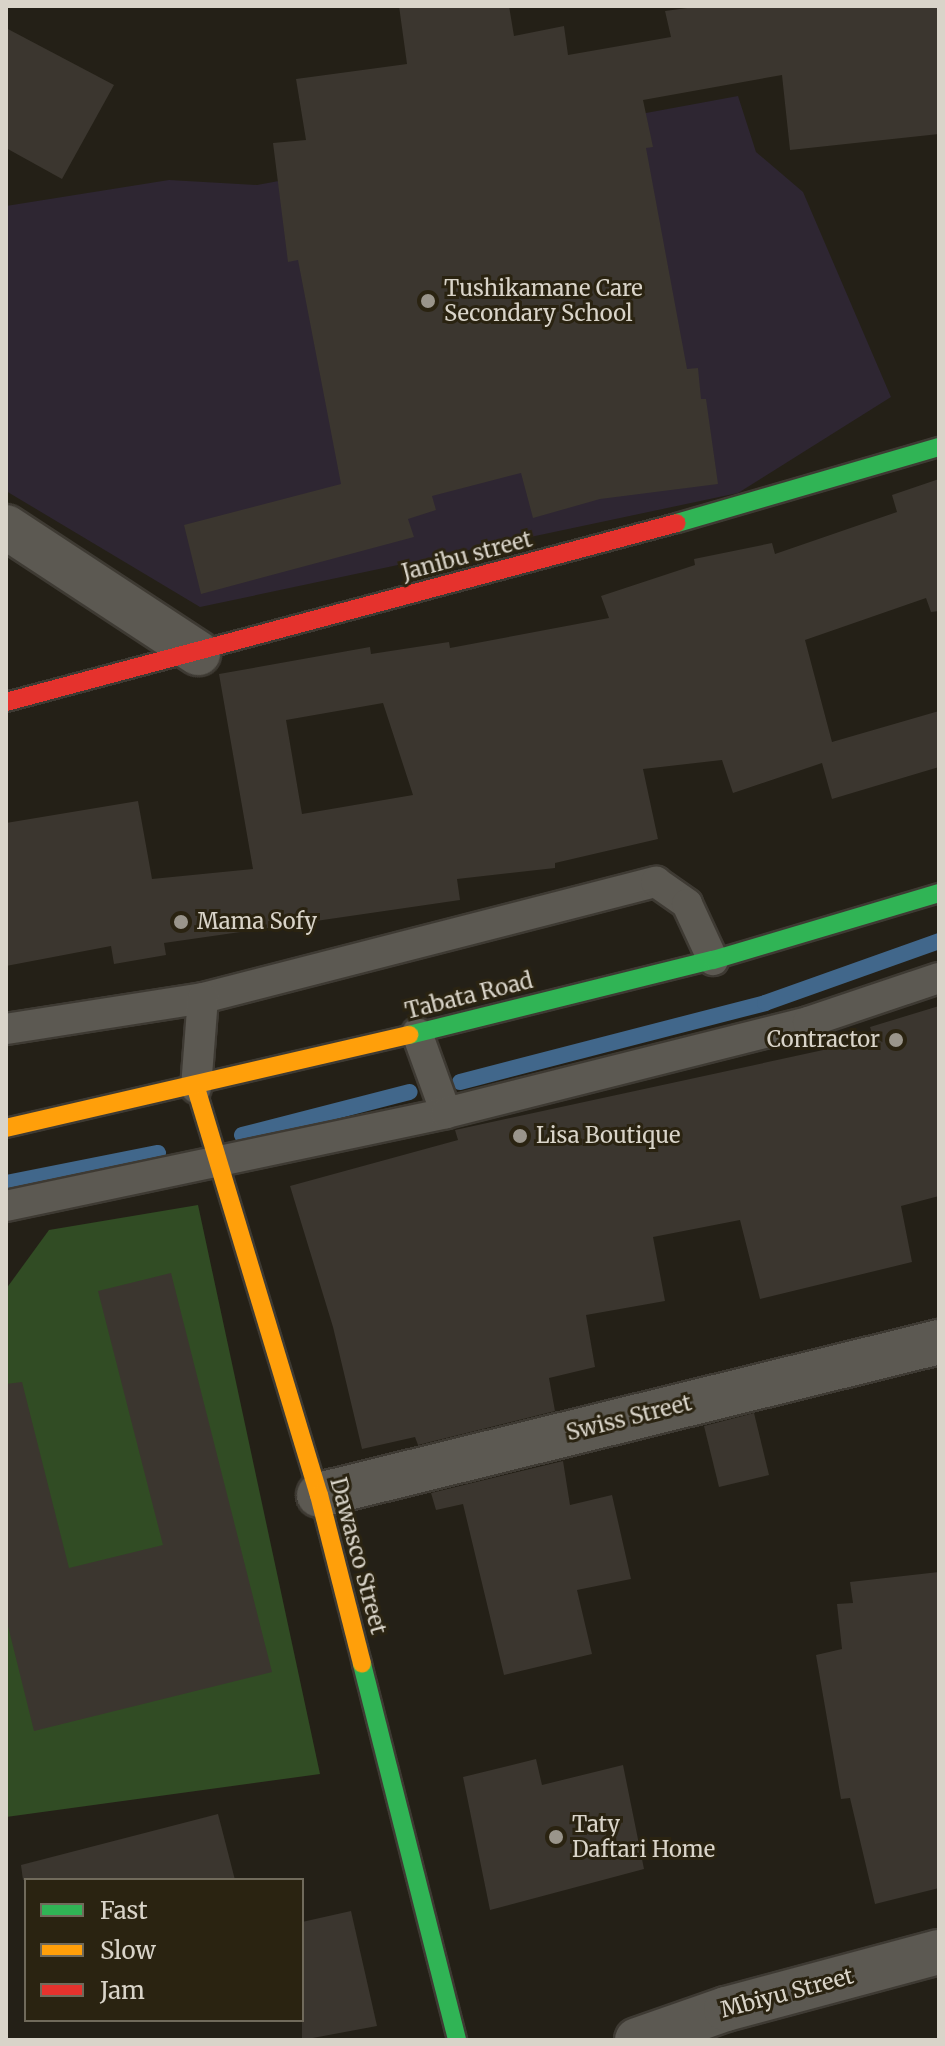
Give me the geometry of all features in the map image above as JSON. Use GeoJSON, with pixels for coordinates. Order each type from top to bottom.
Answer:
{"type":"FeatureCollection","features":[{"type":"Feature","properties":{"kind":"street","name":"Janibu street"},"geometry":{"type":"LineString","coordinates":[[6,702],[776,497],[939,447]]}},
{"type":"Feature","properties":{"kind":"street"},"geometry":{"type":"LineString","coordinates":[[6,527],[198,653]]}},
{"type":"Feature","properties":{"kind":"street","name":"Tabata Road"},"geometry":{"type":"LineString","coordinates":[[6,1128],[196,1088],[713,960],[939,893]]}},
{"type":"Feature","properties":{"kind":"street","name":"Dawasco Street"},"geometry":{"type":"LineString","coordinates":[[196,1088],[319,1495],[457,2040]]}},
{"type":"Feature","properties":{"kind":"street","name":"Swiss Street"},"geometry":{"type":"LineString","coordinates":[[319,1495],[939,1342]]}},
{"type":"Feature","properties":{"kind":"street","name":"Mbiyu Street"},"geometry":{"type":"LineString","coordinates":[[637,2040],[726,2009],[939,1952]]}},
{"type":"Feature","properties":{"kind":"lane"},"geometry":{"type":"LineString","coordinates":[[6,1029],[203,998],[656,882],[687,904],[713,960]]}},
{"type":"Feature","properties":{"kind":"lane"},"geometry":{"type":"LineString","coordinates":[[6,1206],[446,1113],[808,1022],[939,978]]}},
{"type":"Feature","properties":{"kind":"lane"},"geometry":{"type":"LineString","coordinates":[[196,1088],[203,998]]}},
{"type":"Feature","properties":{"kind":"lane"},"geometry":{"type":"LineString","coordinates":[[417,1033],[446,1113]]}},
{"type":"Feature","properties":{"kind":"shaded area","name":"Tushikamane Care Secondary School"},"geometry":{"type":"Polygon","coordinates":[[[738,96],[756,152],[803,192],[891,397],[738,493],[200,607],[6,491],[6,206],[169,180],[257,185],[738,96]]]}},
{"type":"Feature","properties":{"kind":"green space"},"geometry":{"type":"Polygon","coordinates":[[[198,1205],[320,1774],[6,1817],[6,1289],[49,1230],[198,1205]]]}},
{"type":"Feature","properties":{"kind":"building"},"geometry":{"type":"Polygon","coordinates":[[[399,6],[509,6],[514,36],[564,26],[568,55],[671,37],[665,11],[702,6],[939,6],[939,134],[790,150],[782,75],[643,100],[653,147],[646,148],[687,369],[698,368],[701,399],[706,399],[718,484],[600,499],[533,518],[521,473],[432,496],[436,510],[408,519],[414,537],[201,594],[184,525],[341,484],[298,260],[288,262],[273,143],[306,140],[296,79],[407,64],[399,6]]]}},
{"type":"Feature","properties":{"kind":"building"},"geometry":{"type":"Polygon","coordinates":[[[6,28],[114,85],[62,179],[6,148],[6,28]]]}},
{"type":"Feature","properties":{"kind":"building"},"geometry":{"type":"Polygon","coordinates":[[[939,479],[939,611],[931,612],[926,598],[805,640],[832,742],[939,711],[939,767],[832,799],[822,763],[733,793],[722,760],[643,769],[658,839],[555,863],[555,868],[457,879],[460,900],[164,943],[166,955],[114,964],[111,946],[6,966],[6,823],[138,801],[152,879],[253,869],[219,674],[370,647],[371,654],[449,642],[450,648],[609,618],[601,596],[695,565],[694,559],[772,543],[775,554],[897,512],[892,495],[939,479]],[[383,703],[286,720],[302,814],[413,795],[383,703]]]}},
{"type":"Feature","properties":{"kind":"building"},"geometry":{"type":"Polygon","coordinates":[[[939,1006],[939,1196],[901,1206],[912,1262],[760,1299],[740,1220],[653,1237],[665,1301],[586,1315],[595,1367],[549,1378],[555,1411],[418,1445],[415,1437],[362,1449],[333,1327],[290,1186],[458,1140],[455,1130],[874,1039],[870,1027],[939,1006]]]}},
{"type":"Feature","properties":{"kind":"building"},"geometry":{"type":"Polygon","coordinates":[[[171,1273],[272,1672],[34,1731],[6,1618],[6,1384],[22,1382],[69,1568],[163,1545],[98,1291],[171,1273]]]}},
{"type":"Feature","properties":{"kind":"building"},"geometry":{"type":"Polygon","coordinates":[[[754,1413],[769,1475],[719,1487],[704,1426],[754,1413]]]}},
{"type":"Feature","properties":{"kind":"building"},"geometry":{"type":"Polygon","coordinates":[[[563,1461],[570,1505],[612,1495],[631,1579],[577,1590],[592,1654],[504,1675],[463,1504],[436,1510],[431,1493],[563,1461]]]}},
{"type":"Feature","properties":{"kind":"building"},"geometry":{"type":"Polygon","coordinates":[[[939,1572],[939,1888],[875,1904],[850,1798],[841,1799],[816,1655],[842,1649],[837,1604],[853,1603],[850,1582],[939,1572]]]}},
{"type":"Feature","properties":{"kind":"building","name":"Taty Daftari Home"},"geometry":{"type":"Polygon","coordinates":[[[536,1759],[542,1785],[623,1765],[644,1869],[490,1910],[463,1777],[536,1759]]]}},
{"type":"Feature","properties":{"kind":"building"},"geometry":{"type":"Polygon","coordinates":[[[218,1814],[234,1878],[23,1880],[21,1865],[218,1814]]]}},
{"type":"Feature","properties":{"kind":"building"},"geometry":{"type":"Polygon","coordinates":[[[351,1911],[377,2026],[302,2040],[304,1922],[351,1911]]]}},
{"type":"Feature","properties":{"kind":"waterway"},"geometry":{"type":"LineString","coordinates":[[460,1082],[765,1003],[939,941]]}},
{"type":"Feature","properties":{"kind":"waterway"},"geometry":{"type":"LineString","coordinates":[[242,1135],[410,1092]]}},
{"type":"Feature","properties":{"kind":"waterway"},"geometry":{"type":"LineString","coordinates":[[6,1183],[158,1153]]}},
{"type":"Feature","properties":{"kind":"traffic: fast"},"geometry":{"type":"LineString","coordinates":[[677,523],[939,447]]}},
{"type":"Feature","properties":{"kind":"traffic: fast"},"geometry":{"type":"LineString","coordinates":[[409,1035],[713,960],[939,893]]}},
{"type":"Feature","properties":{"kind":"traffic: fast"},"geometry":{"type":"LineString","coordinates":[[362,1664],[457,2040]]}},
{"type":"Feature","properties":{"kind":"traffic: slow"},"geometry":{"type":"LineString","coordinates":[[6,1128],[409,1035]]}},
{"type":"Feature","properties":{"kind":"traffic: slow"},"geometry":{"type":"LineString","coordinates":[[196,1088],[319,1495],[362,1664]]}},
{"type":"Feature","properties":{"kind":"traffic: jam"},"geometry":{"type":"LineString","coordinates":[[6,702],[677,523]]}},
{"type":"Feature","properties":{"kind":"place","name":"Tushikamane Care Secondary School"},"geometry":{"type":"Point","coordinates":[428,301]}},
{"type":"Feature","properties":{"kind":"place","name":"Mama Sofy"},"geometry":{"type":"Point","coordinates":[181,922]}},
{"type":"Feature","properties":{"kind":"place","name":"Contractor"},"geometry":{"type":"Point","coordinates":[896,1040]}},
{"type":"Feature","properties":{"kind":"place","name":"Lisa Boutique"},"geometry":{"type":"Point","coordinates":[520,1136]}},
{"type":"Feature","properties":{"kind":"place","name":"Taty Daftari Home"},"geometry":{"type":"Point","coordinates":[556,1837]}}]}
